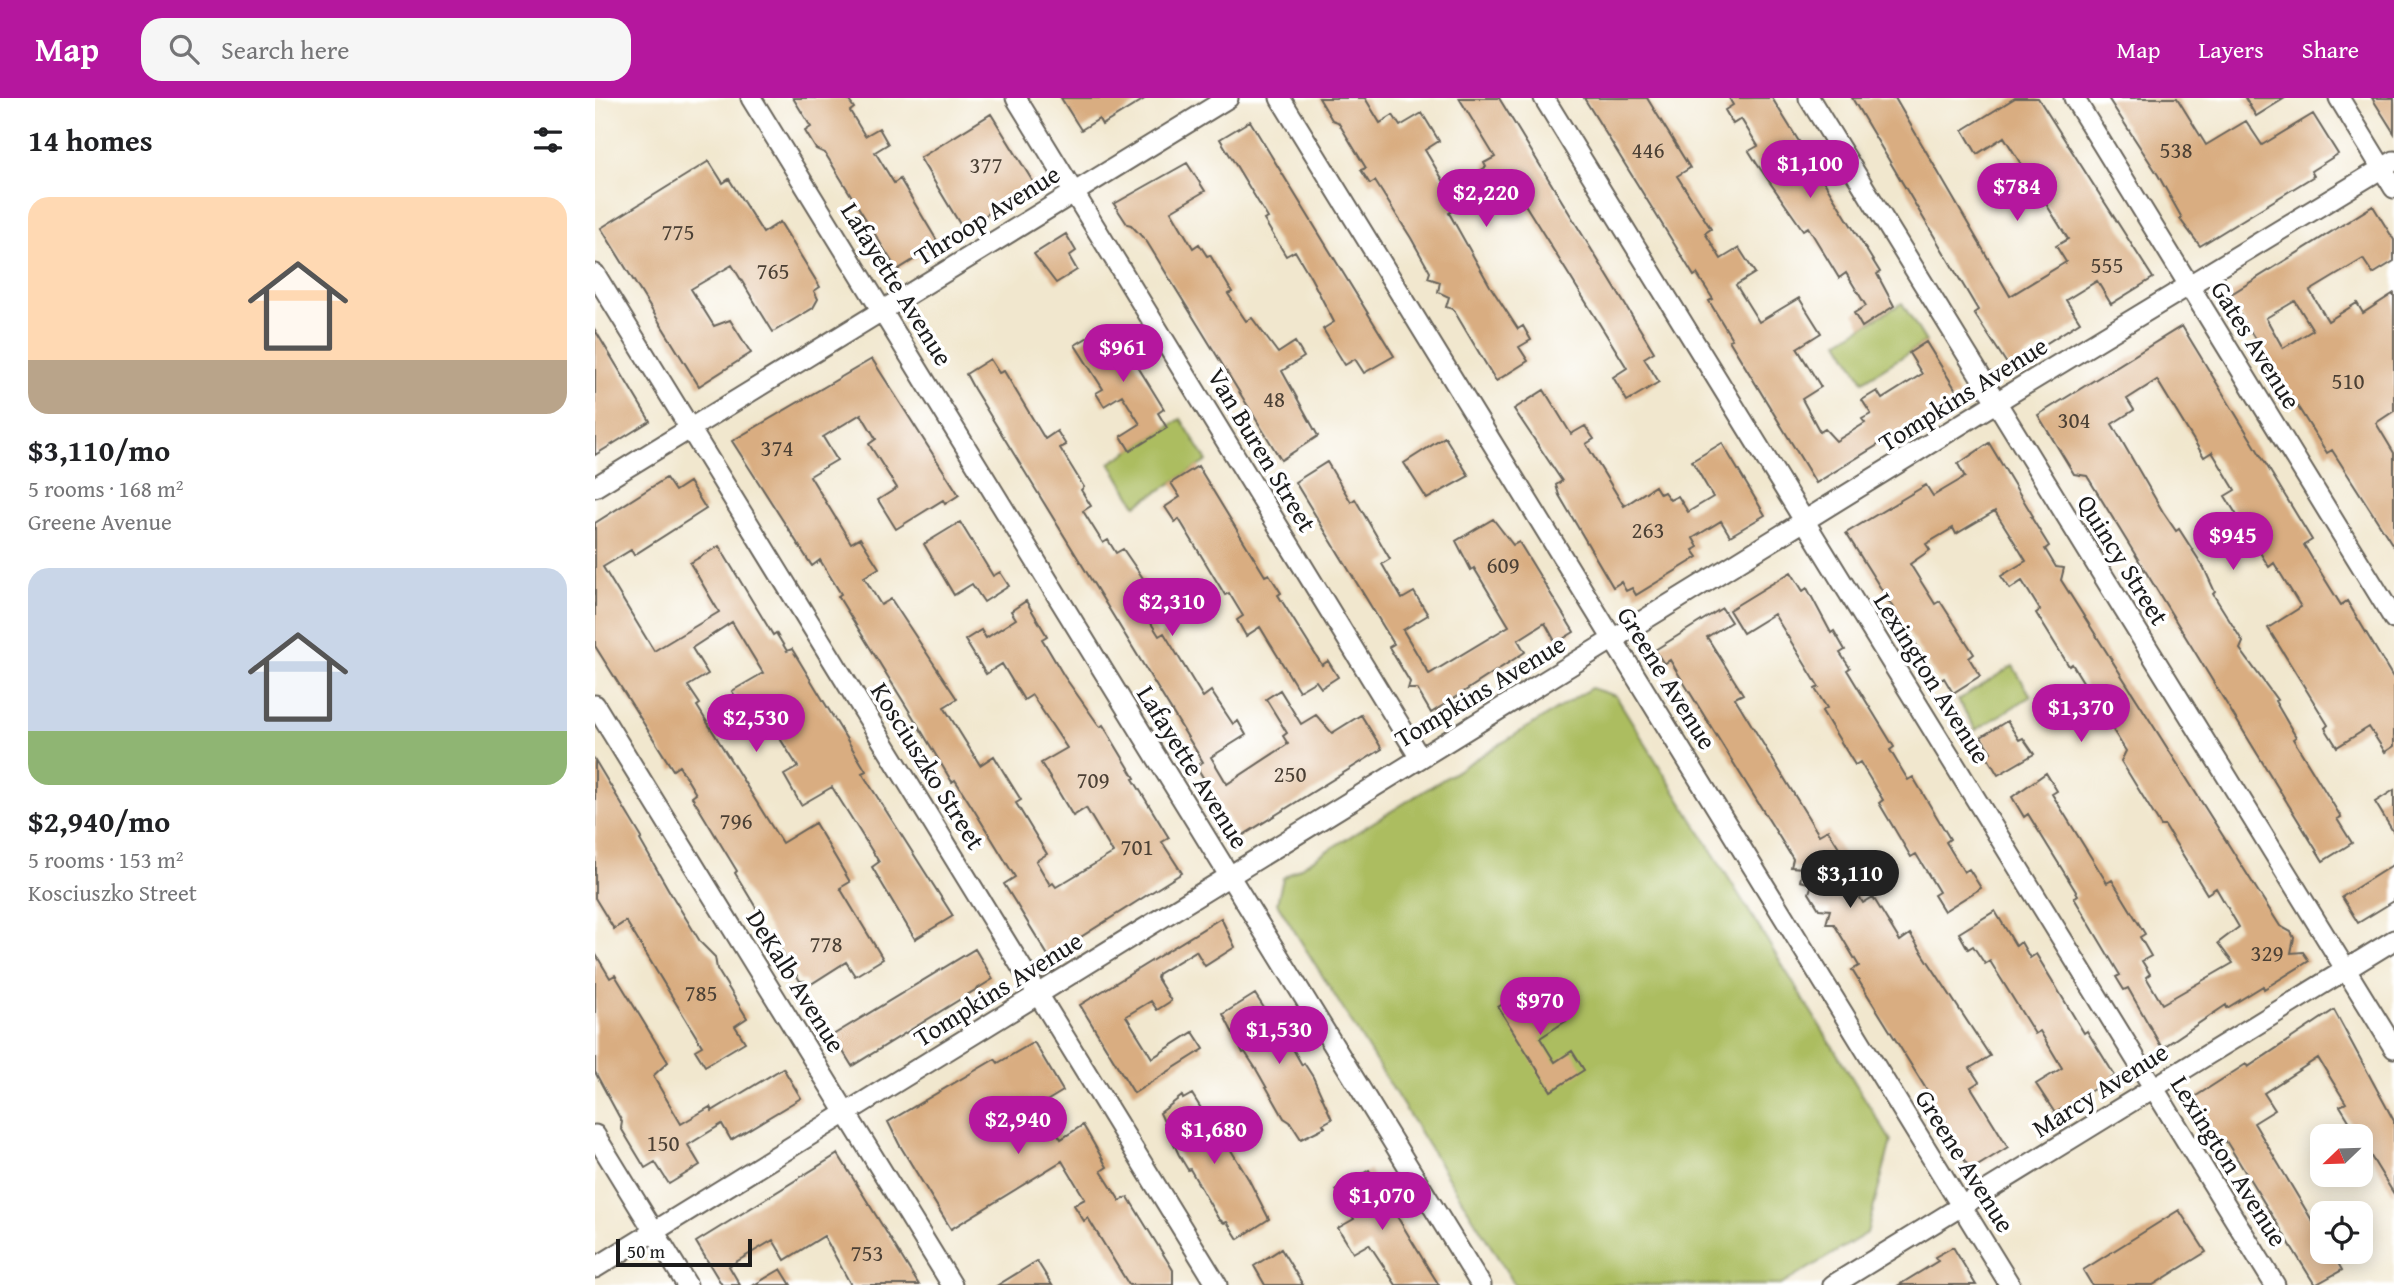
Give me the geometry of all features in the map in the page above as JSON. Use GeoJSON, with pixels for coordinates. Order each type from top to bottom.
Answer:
{"type":"FeatureCollection","features":[{"type":"Feature","properties":{"kind":"street","name":"Lafayette Avenue"},"geometry":{"type":"LineString","coordinates":[[751,98],[1481,1285]]}},
{"type":"Feature","properties":{"kind":"street","name":"Van Buren Street"},"geometry":{"type":"LineString","coordinates":[[1016,98],[1420,758]]}},
{"type":"Feature","properties":{"kind":"street","name":"Throop Avenue"},"geometry":{"type":"LineString","coordinates":[[595,487],[1228,98]]}},
{"type":"Feature","properties":{"kind":"street","name":"Greene Avenue"},"geometry":{"type":"LineString","coordinates":[[1280,98],[2010,1285]]}},
{"type":"Feature","properties":{"kind":"street","name":"Lexington Avenue"},"geometry":{"type":"LineString","coordinates":[[1544,98],[2274,1285]]}},
{"type":"Feature","properties":{"kind":"street","name":"Quincy Street"},"geometry":{"type":"LineString","coordinates":[[1809,98],[2394,1048]]}},
{"type":"Feature","properties":{"kind":"street","name":"Gates Avenue"},"geometry":{"type":"LineString","coordinates":[[2074,98],[2394,619]]}},
{"type":"Feature","properties":{"kind":"street"},"geometry":{"type":"LineString","coordinates":[[2339,98],[2388,164],[2394,188]]}},
{"type":"Feature","properties":{"kind":"street","name":"Tompkins Avenue"},"geometry":{"type":"LineString","coordinates":[[595,1268],[2388,164]]}},
{"type":"Feature","properties":{"kind":"street","name":"Kosciuszko Street"},"geometry":{"type":"LineString","coordinates":[[595,274],[1217,1285]]}},
{"type":"Feature","properties":{"kind":"street","name":"DeKalb Avenue"},"geometry":{"type":"LineString","coordinates":[[595,705],[952,1285]]}},
{"type":"Feature","properties":{"kind":"street","name":"Marcy Avenue"},"geometry":{"type":"LineString","coordinates":[[1833,1285],[2394,940]]}},
{"type":"Feature","properties":{"kind":"street"},"geometry":{"type":"LineString","coordinates":[[595,1135],[687,1285]]}},
{"type":"Feature","properties":{"kind":"green space"},"geometry":{"type":"Polygon","coordinates":[[[1902,303],[1926,342],[1863,381],[1839,341],[1902,303]]]}},
{"type":"Feature","properties":{"kind":"green space"},"geometry":{"type":"Polygon","coordinates":[[[1181,419],[1207,461],[1136,505],[1110,463],[1181,419]]]}},
{"type":"Feature","properties":{"kind":"green space"},"geometry":{"type":"Polygon","coordinates":[[[2013,666],[2031,696],[1976,730],[1958,700],[2013,666]]]}},
{"type":"Feature","properties":{"kind":"green space"},"geometry":{"type":"Polygon","coordinates":[[[1591,688],[1616,696],[1891,1141],[1867,1233],[1781,1285],[1515,1285],[1277,903],[1283,878],[1591,688]]]}},
{"type":"Feature","properties":{"kind":"building"},"geometry":{"type":"Polygon","coordinates":[[[793,98],[847,98],[854,108],[850,111],[865,136],[879,128],[888,144],[875,152],[894,183],[900,179],[939,244],[897,270],[825,153],[816,149],[805,131],[811,127],[793,98]]]}},
{"type":"Feature","properties":{"kind":"building"},"geometry":{"type":"Polygon","coordinates":[[[1061,98],[1146,98],[1102,125],[1099,119],[1081,130],[1061,98]]]}},
{"type":"Feature","properties":{"kind":"building"},"geometry":{"type":"Polygon","coordinates":[[[1319,98],[1365,98],[1380,123],[1393,115],[1400,126],[1422,113],[1439,141],[1425,150],[1449,190],[1486,167],[1484,163],[1495,157],[1459,98],[1499,98],[1654,352],[1644,358],[1659,382],[1627,401],[1613,377],[1627,368],[1506,174],[1449,213],[1490,286],[1518,329],[1523,326],[1531,340],[1519,347],[1528,361],[1496,381],[1453,309],[1446,307],[1449,297],[1438,292],[1440,282],[1428,278],[1430,272],[1411,238],[1375,181],[1370,184],[1361,170],[1366,168],[1338,122],[1332,120],[1319,98]]]}},
{"type":"Feature","properties":{"kind":"building"},"geometry":{"type":"Polygon","coordinates":[[[1584,98],[1647,98],[1690,168],[1677,176],[1711,229],[1705,233],[1721,259],[1739,248],[1755,273],[1736,285],[1759,322],[1799,298],[1821,333],[1797,348],[1821,387],[1802,399],[1820,432],[1825,429],[1836,441],[1865,423],[1862,419],[1871,414],[1862,400],[1877,391],[1882,399],[1922,374],[1909,353],[1926,342],[1959,395],[1816,483],[1729,340],[1732,339],[1709,301],[1713,299],[1697,274],[1694,276],[1584,98]]]}},
{"type":"Feature","properties":{"kind":"building"},"geometry":{"type":"Polygon","coordinates":[[[1729,98],[1772,98],[1880,272],[1877,274],[1894,306],[1862,327],[1854,313],[1866,306],[1846,273],[1839,278],[1808,227],[1803,230],[1757,164],[1749,151],[1758,146],[1741,119],[1733,124],[1725,110],[1733,105],[1729,98]]]}},
{"type":"Feature","properties":{"kind":"building"},"geometry":{"type":"Polygon","coordinates":[[[1852,98],[1895,98],[2010,296],[2066,262],[2056,246],[2068,239],[2004,137],[1977,154],[1963,130],[2015,98],[2038,98],[2153,278],[2111,304],[2097,281],[2066,300],[2080,322],[2009,367],[1974,313],[1978,310],[1852,98]]]}},
{"type":"Feature","properties":{"kind":"building"},"geometry":{"type":"Polygon","coordinates":[[[2108,98],[2177,98],[2206,145],[2246,121],[2262,145],[2313,114],[2338,154],[2311,171],[2314,176],[2200,246],[2180,219],[2182,218],[2158,175],[2108,98]]]}},
{"type":"Feature","properties":{"kind":"building"},"geometry":{"type":"Polygon","coordinates":[[[2245,98],[2285,98],[2256,116],[2245,98]]]}},
{"type":"Feature","properties":{"kind":"building"},"geometry":{"type":"Polygon","coordinates":[[[2372,98],[2394,98],[2394,133],[2372,98]]]}},
{"type":"Feature","properties":{"kind":"building"},"geometry":{"type":"Polygon","coordinates":[[[991,114],[1035,185],[963,229],[920,158],[991,114]]]}},
{"type":"Feature","properties":{"kind":"building"},"geometry":{"type":"Polygon","coordinates":[[[1250,121],[1394,356],[1364,373],[1355,359],[1345,365],[1323,329],[1334,322],[1311,278],[1295,251],[1286,256],[1264,220],[1268,218],[1220,139],[1250,121]]]}},
{"type":"Feature","properties":{"kind":"building"},"geometry":{"type":"Polygon","coordinates":[[[709,161],[723,183],[729,179],[763,233],[780,222],[820,287],[814,291],[818,299],[813,308],[773,332],[732,265],[691,289],[714,326],[730,320],[751,353],[699,386],[601,228],[709,161]]]}},
{"type":"Feature","properties":{"kind":"building"},"geometry":{"type":"Polygon","coordinates":[[[1187,163],[1205,191],[1171,211],[1193,248],[1199,244],[1207,256],[1210,255],[1232,292],[1228,294],[1246,321],[1252,318],[1278,353],[1295,342],[1304,357],[1282,371],[1318,436],[1281,460],[1147,242],[1127,224],[1114,204],[1187,163]]]}},
{"type":"Feature","properties":{"kind":"building"},"geometry":{"type":"Polygon","coordinates":[[[2373,206],[2394,240],[2394,261],[2373,274],[2363,259],[2310,291],[2328,321],[2357,303],[2363,313],[2394,293],[2394,411],[2376,423],[2394,453],[2394,547],[2332,450],[2327,453],[2228,296],[2373,206]],[[2295,301],[2266,318],[2283,348],[2313,330],[2295,301]]]}},
{"type":"Feature","properties":{"kind":"building"},"geometry":{"type":"Polygon","coordinates":[[[1066,234],[1076,251],[1069,256],[1077,270],[1056,283],[1034,254],[1066,234]]]}},
{"type":"Feature","properties":{"kind":"building"},"geometry":{"type":"Polygon","coordinates":[[[2182,326],[2312,540],[2304,545],[2313,560],[2341,605],[2347,601],[2394,679],[2394,746],[2385,752],[2369,727],[2337,747],[2325,728],[2328,725],[2268,628],[2301,607],[2274,563],[2269,567],[2225,496],[2235,490],[2212,452],[2204,457],[2157,380],[2127,399],[2134,410],[2112,424],[2163,512],[2176,531],[2179,529],[2204,568],[2215,592],[2213,594],[2243,642],[2240,649],[2277,700],[2275,701],[2296,737],[2293,739],[2341,817],[2337,819],[2352,843],[2323,861],[2087,476],[2074,474],[2038,415],[2182,326]]]}},
{"type":"Feature","properties":{"kind":"building"},"geometry":{"type":"Polygon","coordinates":[[[1105,327],[1115,342],[1120,338],[1164,409],[1158,413],[1167,428],[1130,451],[1121,436],[1140,424],[1122,395],[1104,406],[1096,393],[1103,389],[1075,345],[1105,327]]]}},
{"type":"Feature","properties":{"kind":"building"},"geometry":{"type":"Polygon","coordinates":[[[595,330],[650,421],[595,455],[595,330]]]}},
{"type":"Feature","properties":{"kind":"building"},"geometry":{"type":"Polygon","coordinates":[[[872,359],[959,495],[945,504],[943,500],[896,529],[878,500],[897,488],[869,444],[876,439],[861,414],[823,437],[837,460],[810,476],[851,543],[860,538],[879,568],[864,577],[873,592],[881,605],[891,599],[957,699],[944,707],[980,765],[994,756],[1021,800],[1016,803],[1047,854],[1036,861],[1050,885],[1053,883],[1056,887],[1113,853],[1086,808],[1073,816],[1041,763],[1067,748],[1032,695],[1024,700],[1002,664],[986,674],[965,640],[981,630],[986,638],[1016,619],[1011,611],[1026,601],[1047,636],[1042,639],[1064,676],[1100,727],[1103,725],[1135,778],[1133,779],[1169,838],[1162,842],[1182,873],[1049,957],[1004,884],[1015,877],[974,810],[955,780],[952,782],[838,596],[841,594],[820,560],[812,566],[732,441],[872,359]]]}},
{"type":"Feature","properties":{"kind":"building"},"geometry":{"type":"Polygon","coordinates":[[[990,359],[999,373],[1004,371],[1045,439],[1057,431],[1066,445],[1060,448],[1084,487],[1081,490],[1091,506],[1083,511],[1103,543],[1108,540],[1116,553],[1123,549],[1149,587],[1134,596],[1159,636],[1164,633],[1203,697],[1211,691],[1233,724],[1238,721],[1246,735],[1211,757],[1227,784],[1288,744],[1283,736],[1287,733],[1266,699],[1280,690],[1301,724],[1316,715],[1332,733],[1361,715],[1382,749],[1240,837],[1196,766],[1203,762],[966,374],[990,359]]]}},
{"type":"Feature","properties":{"kind":"building"},"geometry":{"type":"Polygon","coordinates":[[[1544,390],[1571,434],[1585,426],[1594,439],[1586,444],[1624,506],[1655,486],[1660,494],[1664,492],[1670,500],[1678,496],[1688,512],[1713,497],[1692,461],[1722,443],[1765,515],[1730,536],[1721,521],[1693,538],[1698,547],[1693,550],[1698,557],[1636,595],[1632,588],[1626,591],[1621,582],[1613,587],[1559,495],[1556,485],[1562,481],[1514,409],[1544,390]]]}},
{"type":"Feature","properties":{"kind":"building"},"geometry":{"type":"Polygon","coordinates":[[[1445,437],[1469,476],[1427,499],[1404,463],[1445,437]]]}},
{"type":"Feature","properties":{"kind":"building"},"geometry":{"type":"Polygon","coordinates":[[[1989,443],[2049,546],[2045,549],[2056,567],[2064,568],[2061,580],[2280,926],[2291,932],[2294,938],[2291,953],[2303,952],[2309,961],[2264,989],[2263,986],[2227,1008],[2226,1005],[2162,1048],[2128,988],[2124,990],[2116,977],[2120,975],[2074,898],[2078,895],[2028,814],[2024,817],[2012,797],[2046,773],[2057,791],[2052,794],[2107,883],[2112,880],[2145,934],[2140,937],[2151,956],[2142,961],[2150,974],[2146,977],[2162,1004],[2233,963],[2218,943],[2239,927],[2216,888],[2207,894],[2165,826],[2161,826],[2121,761],[2126,751],[2072,664],[2069,666],[2036,613],[2040,610],[2022,581],[2010,589],[2001,576],[2026,561],[2017,546],[1995,511],[1956,534],[1953,528],[1926,544],[1930,550],[1910,564],[1935,604],[1940,601],[1974,654],[1969,658],[1980,676],[1953,693],[1944,678],[1939,681],[1846,533],[1926,485],[1933,496],[1965,477],[1958,464],[1989,443]]]}},
{"type":"Feature","properties":{"kind":"building"},"geometry":{"type":"Polygon","coordinates":[[[1327,462],[1351,502],[1355,499],[1390,559],[1382,564],[1402,599],[1414,592],[1428,615],[1403,630],[1429,674],[1509,626],[1474,568],[1471,570],[1456,541],[1493,519],[1513,545],[1519,542],[1574,632],[1556,643],[1545,623],[1518,640],[1525,652],[1431,713],[1417,689],[1408,689],[1410,682],[1389,647],[1394,644],[1295,482],[1327,462]]]}},
{"type":"Feature","properties":{"kind":"building"},"geometry":{"type":"Polygon","coordinates":[[[1198,466],[1265,576],[1269,574],[1281,593],[1278,595],[1322,665],[1328,661],[1338,677],[1321,688],[1316,681],[1299,691],[1260,627],[1246,636],[1237,620],[1243,616],[1229,593],[1225,595],[1179,519],[1175,522],[1165,507],[1180,497],[1171,483],[1198,466]]]}},
{"type":"Feature","properties":{"kind":"building"},"geometry":{"type":"Polygon","coordinates":[[[666,478],[675,491],[689,482],[706,509],[634,555],[631,550],[603,567],[654,651],[719,612],[690,563],[719,546],[773,635],[776,633],[787,651],[792,649],[866,771],[862,773],[953,916],[915,939],[872,867],[879,862],[832,787],[801,805],[784,775],[798,767],[765,715],[751,724],[732,691],[763,673],[732,622],[692,648],[708,674],[688,686],[700,704],[697,706],[782,843],[815,823],[850,882],[840,888],[883,959],[855,976],[846,962],[808,986],[805,981],[800,981],[692,797],[696,794],[679,766],[673,770],[595,646],[595,523],[666,478]]]}},
{"type":"Feature","properties":{"kind":"building"},"geometry":{"type":"Polygon","coordinates":[[[960,522],[993,576],[1000,572],[1009,586],[984,602],[972,584],[954,595],[924,544],[960,522]]]}},
{"type":"Feature","properties":{"kind":"building"},"geometry":{"type":"Polygon","coordinates":[[[1791,572],[1803,591],[1807,588],[1831,633],[1834,631],[1845,650],[1840,653],[1850,668],[1847,670],[1894,747],[1890,750],[1908,780],[1913,777],[1950,839],[1946,842],[1964,872],[1969,869],[1981,888],[1944,911],[1934,895],[1939,892],[1916,854],[1911,857],[1879,803],[1883,800],[1860,762],[1855,765],[1822,711],[1827,708],[1815,689],[1819,687],[1774,614],[1743,633],[1729,610],[1791,572]]]}},
{"type":"Feature","properties":{"kind":"building"},"geometry":{"type":"Polygon","coordinates":[[[1722,608],[1731,622],[1707,637],[1743,694],[1735,698],[1819,835],[1828,830],[1849,863],[1842,868],[1863,903],[1873,897],[1900,941],[1910,934],[1990,1056],[1970,1068],[1979,1082],[1971,1087],[2008,1147],[1971,1170],[1945,1131],[1946,1121],[1852,970],[1859,966],[1834,924],[1826,924],[1830,910],[1819,909],[1809,893],[1812,884],[1800,881],[1803,868],[1791,867],[1793,859],[1670,660],[1664,664],[1655,650],[1722,608]]]}},
{"type":"Feature","properties":{"kind":"building"},"geometry":{"type":"Polygon","coordinates":[[[2007,721],[2019,740],[2023,738],[2034,754],[1998,775],[1986,755],[1991,752],[1981,737],[2007,721]]]}},
{"type":"Feature","properties":{"kind":"building"},"geometry":{"type":"Polygon","coordinates":[[[595,760],[642,838],[640,840],[671,894],[701,943],[715,957],[717,969],[747,1018],[735,1026],[745,1042],[705,1066],[695,1050],[702,1046],[626,921],[614,929],[595,898],[595,760]]]}},
{"type":"Feature","properties":{"kind":"building"},"geometry":{"type":"Polygon","coordinates":[[[2394,790],[2394,833],[2375,802],[2394,790]]]}},
{"type":"Feature","properties":{"kind":"building"},"geometry":{"type":"Polygon","coordinates":[[[2394,864],[2394,901],[2358,923],[2342,897],[2394,864]]]}},
{"type":"Feature","properties":{"kind":"building"},"geometry":{"type":"Polygon","coordinates":[[[1995,911],[2016,946],[2021,942],[2030,958],[2036,954],[2084,1033],[2087,1031],[2115,1076],[2055,1113],[2036,1084],[2062,1068],[2040,1031],[2035,1034],[1990,961],[1985,964],[1973,946],[1968,949],[1959,933],[1995,911]]]}},
{"type":"Feature","properties":{"kind":"building"},"geometry":{"type":"Polygon","coordinates":[[[1221,918],[1235,947],[1205,966],[1196,951],[1158,974],[1157,978],[1171,1001],[1157,1010],[1151,1001],[1126,1016],[1152,1058],[1193,1032],[1204,1049],[1134,1093],[1080,1005],[1221,918]]]}},
{"type":"Feature","properties":{"kind":"building"},"geometry":{"type":"Polygon","coordinates":[[[975,949],[993,979],[852,1066],[833,1035],[975,949]]]}},
{"type":"Feature","properties":{"kind":"building"},"geometry":{"type":"Polygon","coordinates":[[[595,953],[610,978],[615,975],[668,1062],[653,1076],[681,1124],[710,1107],[712,1111],[783,1068],[801,1098],[731,1140],[722,1124],[688,1145],[700,1165],[669,1184],[655,1162],[645,1168],[621,1128],[622,1122],[595,1072],[595,953]]]}},
{"type":"Feature","properties":{"kind":"building"},"geometry":{"type":"Polygon","coordinates":[[[1527,989],[1541,1010],[1554,1002],[1566,1021],[1540,1038],[1555,1062],[1572,1051],[1584,1070],[1551,1091],[1498,1007],[1527,989]]]}},
{"type":"Feature","properties":{"kind":"building"},"geometry":{"type":"Polygon","coordinates":[[[1255,994],[1266,1011],[1268,1009],[1274,1015],[1302,1065],[1304,1063],[1313,1077],[1332,1119],[1323,1124],[1325,1127],[1301,1139],[1290,1122],[1284,1118],[1256,1069],[1245,1052],[1243,1053],[1223,1014],[1255,994]]]}},
{"type":"Feature","properties":{"kind":"building"},"geometry":{"type":"Polygon","coordinates":[[[2334,1010],[2394,1121],[2394,1194],[2373,1160],[2373,1124],[2351,1124],[2340,1106],[2346,1103],[2318,1058],[2264,1093],[2275,1110],[2254,1123],[2310,1217],[2310,1264],[2339,1264],[2342,1270],[2315,1285],[2226,1141],[2222,1143],[2193,1098],[2246,1064],[2248,1067],[2334,1010]]]}},
{"type":"Feature","properties":{"kind":"building"},"geometry":{"type":"Polygon","coordinates":[[[1034,1042],[1063,1091],[1040,1105],[1061,1139],[1083,1125],[1107,1167],[1101,1171],[1120,1201],[1128,1197],[1173,1270],[1173,1285],[1129,1285],[1088,1218],[1084,1221],[1074,1205],[1085,1199],[1062,1161],[951,1229],[899,1144],[888,1122],[995,1059],[998,1063],[1034,1042]]]}},
{"type":"Feature","properties":{"kind":"building"},"geometry":{"type":"Polygon","coordinates":[[[1192,1094],[1202,1110],[1209,1114],[1269,1219],[1238,1239],[1227,1222],[1224,1223],[1218,1218],[1190,1169],[1188,1170],[1160,1113],[1182,1096],[1183,1099],[1192,1094]]]}},
{"type":"Feature","properties":{"kind":"building"},"geometry":{"type":"Polygon","coordinates":[[[838,1154],[919,1285],[851,1285],[824,1236],[785,1260],[773,1240],[729,1266],[740,1285],[722,1285],[696,1242],[838,1154]]]}},
{"type":"Feature","properties":{"kind":"building"},"geometry":{"type":"Polygon","coordinates":[[[1369,1170],[1439,1285],[1396,1285],[1369,1244],[1353,1253],[1338,1228],[1354,1219],[1336,1190],[1369,1170]]]}},
{"type":"Feature","properties":{"kind":"building"},"geometry":{"type":"Polygon","coordinates":[[[2179,1210],[2206,1252],[2153,1285],[2092,1285],[2083,1270],[2179,1210]]]}},
{"type":"Feature","properties":{"kind":"building"},"geometry":{"type":"Polygon","coordinates":[[[1953,1247],[1976,1285],[1899,1285],[1938,1261],[1935,1257],[1953,1247]]]}},
{"type":"Feature","properties":{"kind":"building"},"geometry":{"type":"Polygon","coordinates":[[[1281,1249],[1303,1285],[1265,1285],[1254,1266],[1281,1249]]]}},
{"type":"Feature","properties":{"kind":"building"},"geometry":{"type":"Polygon","coordinates":[[[1037,1261],[1052,1285],[998,1285],[1037,1261]]]}},
{"type":"Feature","properties":{"kind":"building"},"geometry":{"type":"Polygon","coordinates":[[[781,1269],[791,1285],[754,1285],[781,1269]]]}}]}
